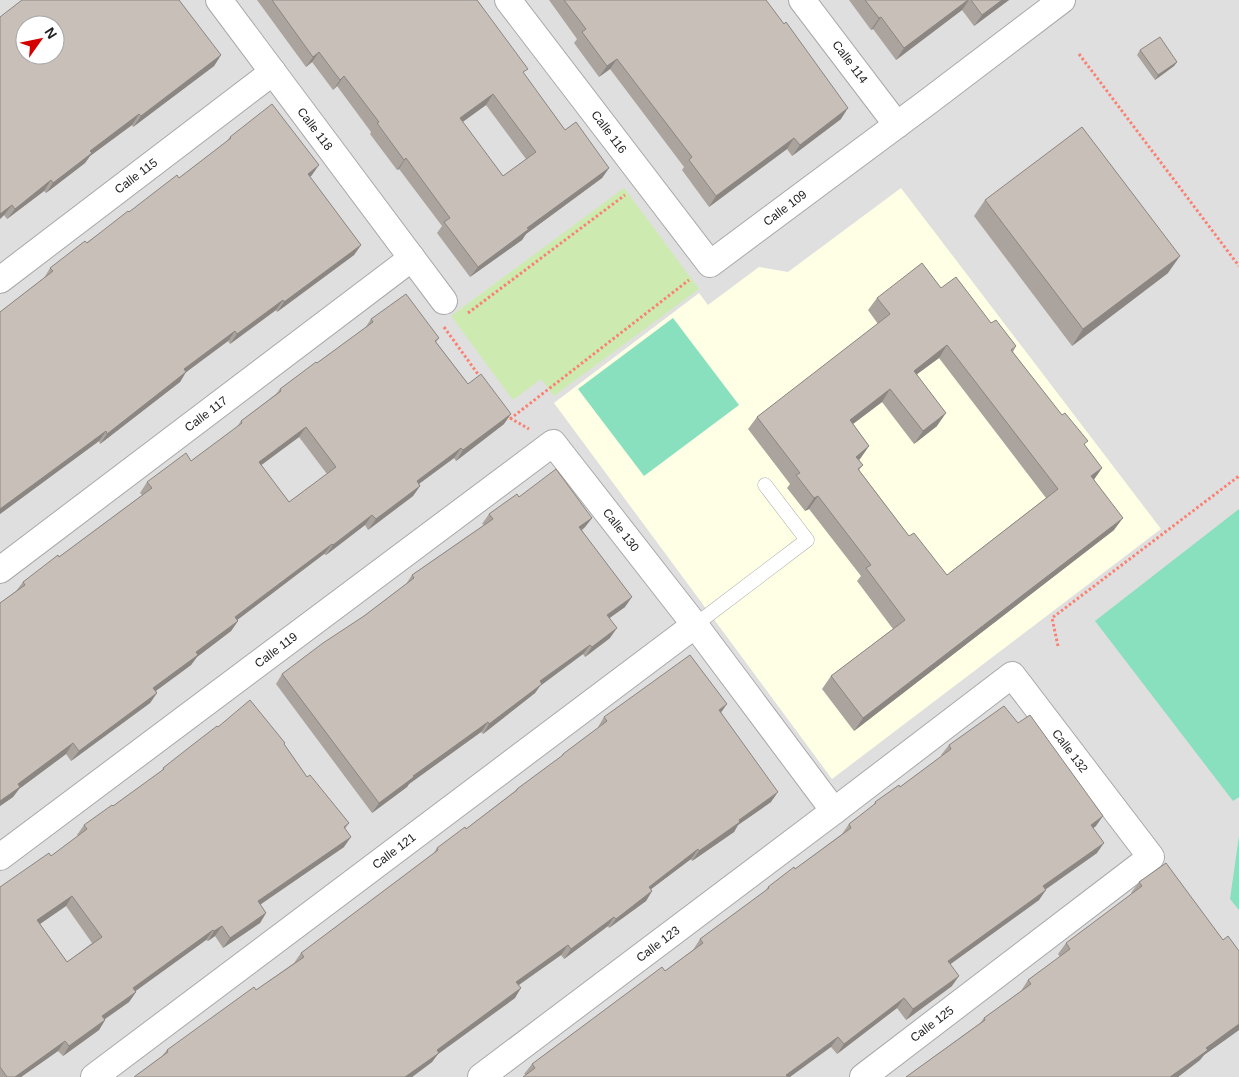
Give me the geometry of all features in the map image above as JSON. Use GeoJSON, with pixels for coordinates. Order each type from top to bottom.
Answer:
{"type":"FeatureCollection","features":[{"type":"Feature","properties":{"kind":"street","name":"Calle 118"},"geometry":{"type":"LineString","coordinates":[[219,0],[412,258]]}},
{"type":"Feature","properties":{"kind":"street","name":"Calle 116"},"geometry":{"type":"LineString","coordinates":[[508,0],[710,264]]}},
{"type":"Feature","properties":{"kind":"street","name":"Calle 114"},"geometry":{"type":"LineString","coordinates":[[802,0],[897,125]]}},
{"type":"Feature","properties":{"kind":"street","name":"Calle 109"},"geometry":{"type":"LineString","coordinates":[[710,264],[1062,0]]}},
{"type":"Feature","properties":{"kind":"street","name":"Calle 115"},"geometry":{"type":"LineString","coordinates":[[0,280],[273,72]]}},
{"type":"Feature","properties":{"kind":"street"},"geometry":{"type":"LineString","coordinates":[[412,258],[453,309]]}},
{"type":"Feature","properties":{"kind":"street","name":"Calle 117"},"geometry":{"type":"LineString","coordinates":[[0,570],[412,258]]}},
{"type":"Feature","properties":{"kind":"street","name":"Calle 130"},"geometry":{"type":"LineString","coordinates":[[553,443],[694,625],[834,811]]}},
{"type":"Feature","properties":{"kind":"street","name":"Calle 119"},"geometry":{"type":"LineString","coordinates":[[0,858],[553,443]]}},
{"type":"Feature","properties":{"kind":"street","name":"Calle 121"},"geometry":{"type":"LineString","coordinates":[[94,1077],[694,625]]}},
{"type":"Feature","properties":{"kind":"street","name":"Calle 132"},"geometry":{"type":"LineString","coordinates":[[834,811],[1012,675],[1151,857],[1001,971]]}},
{"type":"Feature","properties":{"kind":"street","name":"Calle 123"},"geometry":{"type":"LineString","coordinates":[[481,1077],[834,811]]}},
{"type":"Feature","properties":{"kind":"street","name":"Calle 125"},"geometry":{"type":"LineString","coordinates":[[863,1077],[1001,971]]}},
{"type":"Feature","properties":{"kind":"lane"},"geometry":{"type":"LineString","coordinates":[[694,625],[807,540],[765,485]]}},
{"type":"Feature","properties":{"kind":"path"},"geometry":{"type":"LineString","coordinates":[[1079,54],[1239,266]]}},
{"type":"Feature","properties":{"kind":"path"},"geometry":{"type":"LineString","coordinates":[[481,378],[440,321],[453,309],[646,180]]}},
{"type":"Feature","properties":{"kind":"path"},"geometry":{"type":"LineString","coordinates":[[510,418],[710,264]]}},
{"type":"Feature","properties":{"kind":"path"},"geometry":{"type":"LineString","coordinates":[[505,410],[510,418],[553,443]]}},
{"type":"Feature","properties":{"kind":"path"},"geometry":{"type":"LineString","coordinates":[[1058,646],[1052,618],[1239,476]]}},
{"type":"Feature","properties":{"kind":"shaded area"},"geometry":{"type":"Polygon","coordinates":[[[0,0],[1239,0],[1239,1077],[0,1077],[0,0]]]}},
{"type":"Feature","properties":{"kind":"shaded area"},"geometry":{"type":"Polygon","coordinates":[[[901,188],[1161,529],[832,779],[554,403],[699,293],[708,305],[759,267],[788,272],[901,188]]]}},
{"type":"Feature","properties":{"kind":"green space"},"geometry":{"type":"Polygon","coordinates":[[[624,188],[699,289],[554,396],[541,379],[513,400],[451,316],[624,188]]]}},
{"type":"Feature","properties":{"kind":"green space"},"geometry":{"type":"Polygon","coordinates":[[[673,318],[739,405],[644,476],[578,389],[673,318]]]}},
{"type":"Feature","properties":{"kind":"green space"},"geometry":{"type":"Polygon","coordinates":[[[1239,509],[1239,797],[1233,801],[1095,621],[1239,509]]]}},
{"type":"Feature","properties":{"kind":"green space"},"geometry":{"type":"Polygon","coordinates":[[[1239,836],[1239,910],[1230,899],[1239,836]]]}},
{"type":"Feature","properties":{"kind":"building"},"geometry":{"type":"Polygon","coordinates":[[[22,0],[179,0],[221,55],[141,116],[139,114],[90,151],[92,153],[53,183],[51,180],[15,209],[12,205],[0,214],[0,17],[22,0]]]}},
{"type":"Feature","properties":{"kind":"building"},"geometry":{"type":"Polygon","coordinates":[[[272,0],[477,0],[528,69],[523,72],[565,130],[576,122],[609,168],[527,228],[529,229],[478,267],[444,222],[450,218],[406,158],[404,160],[377,123],[379,122],[344,76],[340,80],[319,52],[313,57],[272,0]],[[493,94],[460,118],[503,176],[536,152],[493,94]]]}},
{"type":"Feature","properties":{"kind":"building"},"geometry":{"type":"Polygon","coordinates":[[[564,0],[766,0],[784,24],[786,22],[848,108],[800,145],[794,138],[716,196],[689,160],[692,157],[617,59],[607,66],[582,32],[586,29],[564,0]]]}},
{"type":"Feature","properties":{"kind":"building"},"geometry":{"type":"Polygon","coordinates":[[[865,0],[968,0],[904,48],[881,17],[879,18],[865,0]]]}},
{"type":"Feature","properties":{"kind":"building"},"geometry":{"type":"Polygon","coordinates":[[[971,0],[1002,0],[982,15],[971,0]]]}},
{"type":"Feature","properties":{"kind":"building"},"geometry":{"type":"Polygon","coordinates":[[[1160,37],[1177,62],[1158,75],[1140,50],[1160,37]]]}},
{"type":"Feature","properties":{"kind":"building"},"geometry":{"type":"Polygon","coordinates":[[[272,104],[319,165],[308,174],[361,245],[284,302],[283,300],[237,334],[235,331],[184,369],[186,372],[107,434],[106,431],[0,509],[0,312],[53,271],[50,268],[85,241],[87,243],[177,175],[179,178],[272,104]]]}},
{"type":"Feature","properties":{"kind":"building"},"geometry":{"type":"Polygon","coordinates":[[[1082,127],[1180,256],[1083,329],[985,200],[1082,127]]]}},
{"type":"Feature","properties":{"kind":"building"},"geometry":{"type":"Polygon","coordinates":[[[922,263],[941,288],[956,277],[991,323],[996,320],[1016,346],[1011,350],[1062,415],[1065,413],[1088,441],[1084,444],[1102,468],[1091,476],[1123,518],[863,718],[831,676],[905,620],[866,568],[871,565],[818,496],[814,498],[796,475],[800,473],[757,417],[890,314],[877,298],[922,263]],[[947,345],[914,371],[946,413],[923,431],[890,389],[850,420],[869,446],[856,457],[863,465],[858,469],[909,536],[914,533],[947,575],[1058,489],[947,345]]]}},
{"type":"Feature","properties":{"kind":"building"},"geometry":{"type":"Polygon","coordinates":[[[406,294],[439,338],[435,341],[468,384],[481,374],[511,414],[417,481],[420,486],[376,519],[372,515],[235,617],[238,621],[196,652],[198,655],[153,688],[157,693],[79,751],[73,743],[18,784],[20,787],[0,801],[0,603],[25,585],[23,582],[58,555],[59,557],[152,488],[147,482],[186,453],[191,461],[242,423],[241,421],[281,391],[280,389],[373,322],[371,319],[406,294]],[[306,427],[259,462],[289,502],[336,467],[306,427]]]}},
{"type":"Feature","properties":{"kind":"building"},"geometry":{"type":"Polygon","coordinates":[[[556,469],[592,518],[579,527],[632,597],[607,615],[617,628],[540,681],[542,684],[489,724],[488,722],[413,776],[379,803],[282,674],[414,578],[412,575],[493,519],[489,514],[517,494],[519,497],[556,469]]]}},
{"type":"Feature","properties":{"kind":"building"},"geometry":{"type":"Polygon","coordinates":[[[690,655],[727,704],[719,710],[778,792],[739,820],[740,822],[699,851],[698,849],[649,887],[652,891],[616,919],[614,917],[571,949],[568,945],[516,982],[521,988],[437,1050],[439,1053],[405,1077],[134,1077],[168,1052],[167,1050],[254,987],[256,990],[304,957],[301,953],[438,850],[437,848],[465,827],[466,829],[607,721],[604,717],[690,655]]]}},
{"type":"Feature","properties":{"kind":"building"},"geometry":{"type":"Polygon","coordinates":[[[250,700],[285,743],[307,777],[310,775],[349,823],[344,827],[351,837],[258,901],[266,913],[230,938],[222,926],[213,930],[133,988],[136,992],[102,1016],[105,1020],[69,1046],[65,1041],[15,1077],[7,1077],[0,1067],[0,887],[49,853],[51,856],[87,829],[84,825],[164,769],[191,746],[218,727],[250,700]],[[72,896],[37,920],[67,962],[102,937],[72,896]]]}},
{"type":"Feature","properties":{"kind":"building"},"geometry":{"type":"Polygon","coordinates":[[[1004,706],[1018,723],[1030,715],[1103,816],[1091,825],[1104,843],[1043,886],[1046,890],[948,961],[959,976],[913,1009],[904,998],[844,1044],[838,1037],[786,1075],[788,1077],[523,1077],[535,1068],[532,1064],[662,967],[665,971],[703,943],[700,939],[794,867],[795,869],[851,828],[849,824],[875,802],[899,785],[900,787],[951,749],[949,745],[1004,706]]]}},
{"type":"Feature","properties":{"kind":"building"},"geometry":{"type":"Polygon","coordinates":[[[1166,863],[1223,940],[1228,936],[1239,951],[1239,1024],[1206,1048],[1208,1050],[1170,1077],[906,1077],[1031,984],[1028,980],[1070,949],[1066,943],[1142,886],[1139,882],[1166,863]]]}}]}
